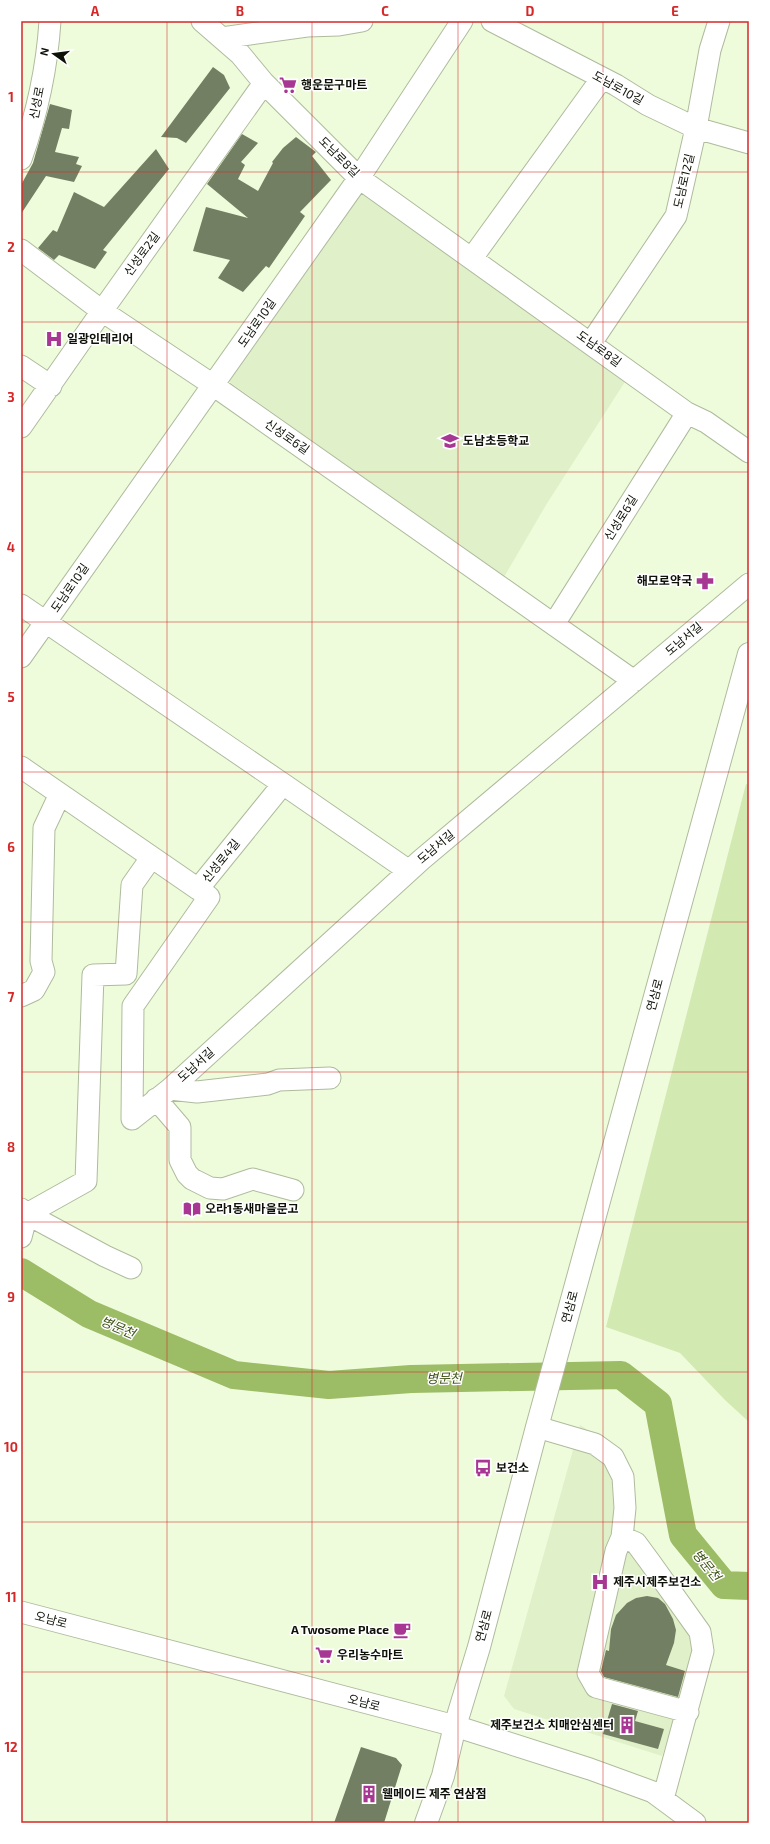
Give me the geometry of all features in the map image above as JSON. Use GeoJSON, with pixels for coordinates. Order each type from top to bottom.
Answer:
{"type":"FeatureCollection","features":[{"type":"Feature","properties":{"kind":"main road","name":"연삼로"},"geometry":{"type":"LineString","coordinates":[[426,1823],[443,1776],[455,1726],[481,1639],[543,1404],[749,654]]}},
{"type":"Feature","properties":{"kind":"street","name":"신성로"},"geometry":{"type":"LineString","coordinates":[[21,159],[34,123],[48,49],[50,21]]}},
{"type":"Feature","properties":{"kind":"street","name":"도남로8길"},"geometry":{"type":"LineString","coordinates":[[202,21],[240,54],[264,83],[359,178],[687,413],[706,422],[749,452]]}},
{"type":"Feature","properties":{"kind":"street"},"geometry":{"type":"LineString","coordinates":[[222,38],[307,26],[339,25],[362,21]]}},
{"type":"Feature","properties":{"kind":"street","name":"도남로10길"},"geometry":{"type":"LineString","coordinates":[[21,657],[359,178],[462,21]]}},
{"type":"Feature","properties":{"kind":"street","name":"도남로10길"},"geometry":{"type":"LineString","coordinates":[[492,21],[616,85],[648,105],[696,128],[749,144]]}},
{"type":"Feature","properties":{"kind":"street","name":"도남로12길"},"geometry":{"type":"LineString","coordinates":[[591,343],[676,216],[696,128],[710,50],[719,21]]}},
{"type":"Feature","properties":{"kind":"street"},"geometry":{"type":"LineString","coordinates":[[472,258],[602,78]]}},
{"type":"Feature","properties":{"kind":"street","name":"신성로2길"},"geometry":{"type":"LineString","coordinates":[[21,427],[264,83]]}},
{"type":"Feature","properties":{"kind":"street","name":"신성로6길"},"geometry":{"type":"LineString","coordinates":[[21,250],[102,311],[213,385],[634,681]]}},
{"type":"Feature","properties":{"kind":"street"},"geometry":{"type":"LineString","coordinates":[[21,366],[50,386]]}},
{"type":"Feature","properties":{"kind":"street","name":"신성로6길"},"geometry":{"type":"LineString","coordinates":[[554,624],[687,413]]}},
{"type":"Feature","properties":{"kind":"street","name":"도남서길"},"geometry":{"type":"LineString","coordinates":[[198,889],[208,898],[133,1006],[132,1120],[163,1094],[409,871],[749,584]]}},
{"type":"Feature","properties":{"kind":"street","name":"도남로10길"},"geometry":{"type":"LineString","coordinates":[[21,605],[283,784]]}},
{"type":"Feature","properties":{"kind":"street","name":"신성로4길"},"geometry":{"type":"LineString","coordinates":[[21,767],[198,889],[283,784]]}},
{"type":"Feature","properties":{"kind":"street"},"geometry":{"type":"LineString","coordinates":[[283,784],[409,871]]}},
{"type":"Feature","properties":{"kind":"street"},"geometry":{"type":"LineString","coordinates":[[21,996],[34,990],[44,972],[42,961],[44,828],[60,794]]}},
{"type":"Feature","properties":{"kind":"street"},"geometry":{"type":"LineString","coordinates":[[24,1211],[86,1181],[93,975],[126,974],[132,885],[151,858]]}},
{"type":"Feature","properties":{"kind":"street"},"geometry":{"type":"LineString","coordinates":[[293,1190],[253,1179],[239,1182],[223,1189],[210,1188],[192,1179],[187,1174],[180,1160],[180,1127],[163,1094],[197,1092],[268,1084],[279,1080],[330,1078]]}},
{"type":"Feature","properties":{"kind":"street"},"geometry":{"type":"LineString","coordinates":[[21,1237],[24,1211]]}},
{"type":"Feature","properties":{"kind":"street"},"geometry":{"type":"LineString","coordinates":[[24,1211],[105,1256],[132,1268]]}},
{"type":"Feature","properties":{"kind":"street"},"geometry":{"type":"LineString","coordinates":[[537,1427],[595,1444],[613,1457],[623,1477],[625,1508],[622,1538],[616,1551],[588,1674],[596,1687],[688,1712]]}},
{"type":"Feature","properties":{"kind":"street"},"geometry":{"type":"LineString","coordinates":[[622,1538],[636,1543],[700,1632],[704,1651],[663,1799]]}},
{"type":"Feature","properties":{"kind":"street","name":"오남로"},"geometry":{"type":"LineString","coordinates":[[21,1612],[455,1726],[590,1769],[653,1792],[696,1823]]}},
{"type":"Feature","properties":{"kind":"shaded area","name":"도남초등학교"},"geometry":{"type":"Polygon","coordinates":[[[364,188],[630,374],[546,505],[504,577],[224,378],[364,188]]]}},
{"type":"Feature","properties":{"kind":"shaded area"},"geometry":{"type":"Polygon","coordinates":[[[746,784],[749,785],[749,1422],[725,1400],[680,1353],[606,1327],[746,784]]]}},
{"type":"Feature","properties":{"kind":"shaded area","name":"제주시제주보건소"},"geometry":{"type":"Polygon","coordinates":[[[580,1425],[608,1443],[634,1481],[635,1532],[695,1632],[696,1651],[662,1756],[514,1709],[504,1696],[580,1425]]]}},
{"type":"Feature","properties":{"kind":"building"},"geometry":{"type":"Polygon","coordinates":[[[213,67],[224,75],[230,88],[186,143],[177,138],[161,137],[213,67]]]}},
{"type":"Feature","properties":{"kind":"building"},"geometry":{"type":"Polygon","coordinates":[[[50,104],[72,110],[69,129],[62,128],[55,152],[79,157],[76,164],[82,166],[74,182],[46,176],[21,214],[21,185],[33,163],[50,104]]]}},
{"type":"Feature","properties":{"kind":"building"},"geometry":{"type":"Polygon","coordinates":[[[242,134],[258,143],[241,162],[245,165],[238,179],[258,191],[273,163],[272,162],[283,148],[296,137],[316,152],[312,156],[331,180],[300,212],[305,216],[269,268],[266,266],[243,292],[218,278],[230,260],[193,251],[206,207],[248,218],[207,184],[242,134]]]}},
{"type":"Feature","properties":{"kind":"building"},"geometry":{"type":"Polygon","coordinates":[[[156,149],[169,169],[103,250],[107,252],[95,269],[59,255],[54,260],[38,248],[53,230],[57,232],[74,192],[104,207],[156,149]]]}},
{"type":"Feature","properties":{"kind":"building"},"geometry":{"type":"Polygon","coordinates":[[[647,1596],[658,1598],[665,1604],[673,1619],[676,1630],[674,1643],[666,1665],[685,1671],[678,1697],[604,1677],[601,1671],[606,1650],[609,1651],[611,1629],[616,1615],[627,1603],[636,1598],[647,1596]]]}},
{"type":"Feature","properties":{"kind":"building","name":"제주보건소 치매안심센터"},"geometry":{"type":"Polygon","coordinates":[[[612,1704],[638,1711],[635,1721],[664,1729],[658,1749],[603,1734],[612,1704]]]}},
{"type":"Feature","properties":{"kind":"building","name":"웰메이드 제주 연삼점"},"geometry":{"type":"Polygon","coordinates":[[[361,1747],[396,1758],[402,1765],[384,1823],[334,1823],[361,1747]]]}},
{"type":"Feature","properties":{"kind":"waterway","name":"병문천"},"geometry":{"type":"LineString","coordinates":[[21,1272],[89,1314],[234,1375],[329,1385],[411,1379],[621,1375],[658,1404],[683,1535],[724,1585],[749,1586]]}},
{"type":"Feature","properties":{"kind":"place","name":"행운문구마트"},"geometry":{"type":"Point","coordinates":[288,85]}},
{"type":"Feature","properties":{"kind":"place","name":"일광인테리어"},"geometry":{"type":"Point","coordinates":[54,339]}},
{"type":"Feature","properties":{"kind":"place","name":"도남초등학교"},"geometry":{"type":"Point","coordinates":[450,441]}},
{"type":"Feature","properties":{"kind":"place","name":"해모로약국"},"geometry":{"type":"Point","coordinates":[705,581]}},
{"type":"Feature","properties":{"kind":"place","name":"오라1동새마을문고"},"geometry":{"type":"Point","coordinates":[192,1209]}},
{"type":"Feature","properties":{"kind":"place","name":"보건소"},"geometry":{"type":"Point","coordinates":[483,1468]}},
{"type":"Feature","properties":{"kind":"place","name":"제주시제주보건소"},"geometry":{"type":"Point","coordinates":[600,1582]}},
{"type":"Feature","properties":{"kind":"place","name":"A Twosome Place"},"geometry":{"type":"Point","coordinates":[402,1630]}},
{"type":"Feature","properties":{"kind":"place","name":"우리농수마트"},"geometry":{"type":"Point","coordinates":[324,1655]}},
{"type":"Feature","properties":{"kind":"place","name":"제주보건소 치매안심센터"},"geometry":{"type":"Point","coordinates":[627,1725]}},
{"type":"Feature","properties":{"kind":"place","name":"웰메이드 제주 연삼점"},"geometry":{"type":"Point","coordinates":[369,1794]}}]}
